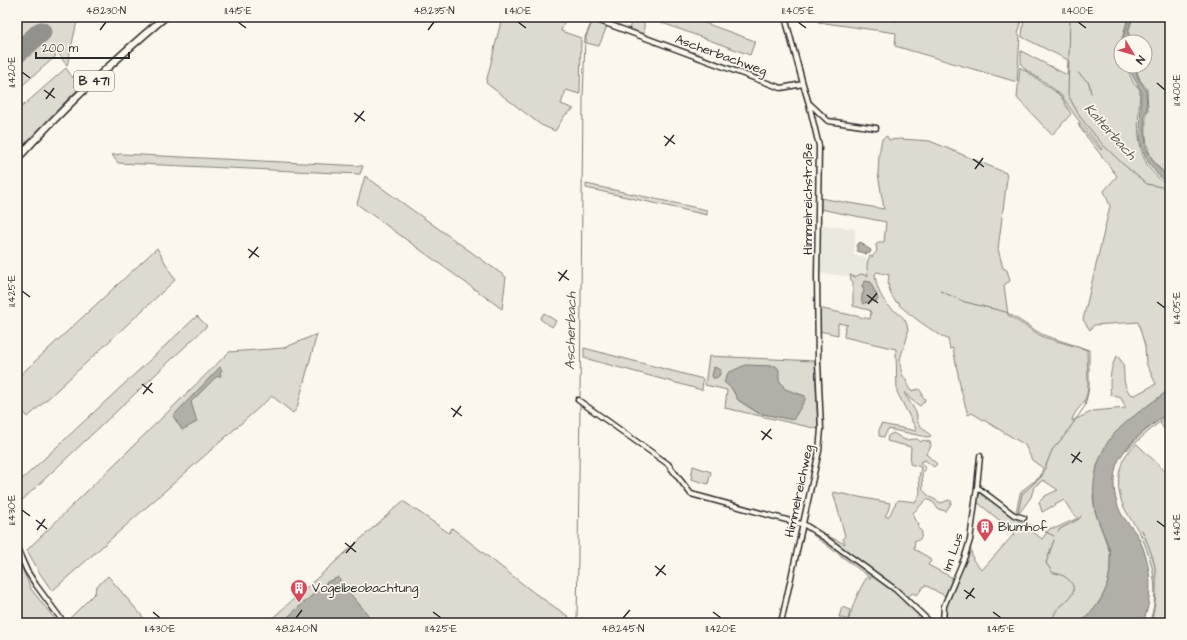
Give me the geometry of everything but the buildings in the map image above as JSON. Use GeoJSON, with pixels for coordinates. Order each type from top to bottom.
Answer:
{"type":"FeatureCollection","features":[{"type":"Feature","properties":{"kind":"highway","name":"B 471"},"geometry":{"type":"LineString","coordinates":[[17,159],[70,104],[165,17]]}},
{"type":"Feature","properties":{"kind":"street","name":"Himmelreichstraße"},"geometry":{"type":"LineString","coordinates":[[785,17],[819,146],[817,276],[818,362]]}},
{"type":"Feature","properties":{"kind":"street","name":"Ascherbachweg"},"geometry":{"type":"LineString","coordinates":[[592,18],[781,88],[803,84]]}},
{"type":"Feature","properties":{"kind":"street"},"geometry":{"type":"LineString","coordinates":[[809,104],[828,121],[876,128]]}},
{"type":"Feature","properties":{"kind":"street","name":"Himmelreichweg"},"geometry":{"type":"LineString","coordinates":[[780,623],[819,451],[821,430],[818,362]]}},
{"type":"Feature","properties":{"kind":"street"},"geometry":{"type":"LineString","coordinates":[[580,402],[668,464],[691,494],[803,524],[825,538],[896,590],[931,623]]}},
{"type":"Feature","properties":{"kind":"street","name":"Im Lus"},"geometry":{"type":"LineString","coordinates":[[943,623],[944,606],[965,556],[970,540],[980,456]]}},
{"type":"Feature","properties":{"kind":"street"},"geometry":{"type":"LineString","coordinates":[[977,486],[1014,515],[1024,518]]}},
{"type":"Feature","properties":{"kind":"street"},"geometry":{"type":"LineString","coordinates":[[17,548],[27,571],[36,586],[64,623]]}},
{"type":"Feature","properties":{"kind":"shaded area"},"geometry":{"type":"Polygon","coordinates":[[[17,17],[78,17],[67,66],[55,48],[52,51],[56,56],[17,90],[17,17]]]}},
{"type":"Feature","properties":{"kind":"shaded area"},"geometry":{"type":"Polygon","coordinates":[[[502,17],[566,17],[561,31],[581,38],[580,94],[566,90],[561,104],[574,109],[565,115],[555,131],[541,125],[486,83],[502,17]]]}},
{"type":"Feature","properties":{"kind":"shaded area"},"geometry":{"type":"Polygon","coordinates":[[[642,17],[644,17],[644,36],[629,30],[632,18],[641,21],[642,17]]]}},
{"type":"Feature","properties":{"kind":"shaded area"},"geometry":{"type":"Polygon","coordinates":[[[656,17],[688,17],[755,41],[750,55],[657,21],[656,17]]]}},
{"type":"Feature","properties":{"kind":"shaded area"},"geometry":{"type":"Polygon","coordinates":[[[818,17],[867,17],[898,21],[899,17],[1021,17],[1018,33],[1020,36],[1017,82],[895,46],[896,33],[818,22],[818,17]]]}},
{"type":"Feature","properties":{"kind":"shaded area"},"geometry":{"type":"Polygon","coordinates":[[[1024,17],[1128,17],[1123,34],[1113,34],[1113,74],[1130,74],[1134,84],[1140,89],[1138,125],[1142,152],[1149,168],[1170,188],[1170,389],[1124,425],[1097,466],[1093,497],[1095,511],[1110,553],[1110,571],[1106,590],[1094,610],[1080,623],[944,623],[944,606],[970,546],[973,560],[982,570],[1015,533],[977,502],[980,491],[1042,539],[1050,528],[1056,528],[1078,518],[1071,511],[1064,500],[1042,512],[1039,502],[1045,496],[1058,490],[1043,480],[1034,487],[1031,497],[1020,512],[1016,512],[1020,494],[1025,488],[1040,477],[1043,468],[1032,460],[1025,445],[972,413],[968,415],[961,390],[953,348],[950,349],[948,339],[922,323],[899,305],[900,303],[896,302],[889,289],[889,275],[877,272],[875,274],[876,282],[885,302],[906,321],[908,335],[900,358],[902,375],[911,391],[919,389],[922,393],[922,397],[925,399],[924,402],[920,406],[909,398],[905,392],[904,393],[916,412],[919,424],[931,436],[927,437],[888,429],[884,437],[879,436],[881,424],[917,431],[897,392],[896,349],[844,337],[845,327],[848,325],[838,323],[838,335],[819,331],[818,308],[870,319],[871,312],[869,310],[853,306],[853,282],[850,275],[855,277],[861,274],[868,276],[868,261],[870,256],[872,257],[877,251],[876,245],[878,242],[884,242],[886,222],[820,209],[820,198],[884,209],[878,174],[879,154],[882,139],[887,136],[889,140],[901,139],[930,141],[1006,173],[1007,179],[998,249],[1003,268],[1007,270],[1010,281],[1004,285],[1008,315],[1043,337],[1087,350],[1088,390],[1084,402],[1075,413],[1072,421],[1093,411],[1126,408],[1121,398],[1111,395],[1111,375],[1117,356],[1122,362],[1125,385],[1130,394],[1135,395],[1156,384],[1146,363],[1145,346],[1138,322],[1094,325],[1090,330],[1083,320],[1110,206],[1104,191],[1117,176],[1080,128],[1078,123],[1101,150],[1102,149],[1076,117],[1062,96],[1049,85],[1026,70],[1021,64],[1021,51],[1067,75],[1068,60],[1022,37],[1024,17]],[[871,283],[862,285],[864,291],[862,295],[865,303],[877,301],[871,283]]]}},
{"type":"Feature","properties":{"kind":"shaded area"},"geometry":{"type":"Polygon","coordinates":[[[1129,17],[1132,17],[1128,34],[1124,34],[1129,17]]]}},
{"type":"Feature","properties":{"kind":"shaded area"},"geometry":{"type":"Polygon","coordinates":[[[1133,17],[1170,17],[1170,181],[1167,175],[1154,162],[1147,145],[1147,89],[1140,80],[1138,74],[1153,74],[1153,34],[1129,34],[1133,17]]]}},
{"type":"Feature","properties":{"kind":"shaded area"},"geometry":{"type":"Polygon","coordinates":[[[593,20],[607,26],[599,46],[586,43],[586,37],[593,20]]]}},
{"type":"Feature","properties":{"kind":"shaded area"},"geometry":{"type":"Polygon","coordinates":[[[1020,67],[1056,92],[1062,98],[1071,114],[1052,135],[1017,98],[1020,67]]]}},
{"type":"Feature","properties":{"kind":"shaded area"},"geometry":{"type":"Polygon","coordinates":[[[66,68],[72,77],[95,73],[17,152],[17,111],[66,68]]]}},
{"type":"Feature","properties":{"kind":"shaded area"},"geometry":{"type":"Polygon","coordinates":[[[1131,74],[1137,74],[1146,90],[1147,110],[1144,114],[1146,148],[1156,165],[1170,180],[1170,185],[1157,174],[1148,162],[1142,148],[1140,137],[1141,91],[1131,74]]]}},
{"type":"Feature","properties":{"kind":"shaded area"},"geometry":{"type":"Polygon","coordinates":[[[121,154],[363,166],[360,174],[118,163],[112,155],[121,154]]]}},
{"type":"Feature","properties":{"kind":"shaded area"},"geometry":{"type":"Polygon","coordinates":[[[365,176],[506,277],[502,309],[357,204],[365,176]]]}},
{"type":"Feature","properties":{"kind":"shaded area"},"geometry":{"type":"Polygon","coordinates":[[[586,184],[707,210],[707,215],[586,188],[586,184]]]}},
{"type":"Feature","properties":{"kind":"shaded area"},"geometry":{"type":"Polygon","coordinates":[[[819,224],[855,229],[854,255],[866,257],[868,276],[861,274],[855,277],[818,273],[819,224]]]}},
{"type":"Feature","properties":{"kind":"shaded area"},"geometry":{"type":"Polygon","coordinates":[[[861,242],[871,250],[870,253],[866,254],[857,251],[857,244],[861,242]]]}},
{"type":"Feature","properties":{"kind":"shaded area"},"geometry":{"type":"Polygon","coordinates":[[[157,248],[175,280],[28,417],[20,408],[17,410],[17,378],[157,248]]]}},
{"type":"Feature","properties":{"kind":"shaded area"},"geometry":{"type":"Polygon","coordinates":[[[865,281],[871,282],[878,299],[877,301],[872,301],[869,303],[866,302],[863,304],[861,299],[864,291],[862,285],[865,281]]]}},
{"type":"Feature","properties":{"kind":"shaded area"},"geometry":{"type":"Polygon","coordinates":[[[544,313],[556,321],[552,327],[540,319],[544,313]]]}},
{"type":"Feature","properties":{"kind":"shaded area"},"geometry":{"type":"Polygon","coordinates":[[[197,316],[207,326],[17,505],[17,484],[197,316]]]}},
{"type":"Feature","properties":{"kind":"shaded area"},"geometry":{"type":"Polygon","coordinates":[[[317,334],[297,408],[293,413],[272,396],[52,591],[39,572],[27,550],[229,352],[284,348],[317,334]]]}},
{"type":"Feature","properties":{"kind":"shaded area"},"geometry":{"type":"Polygon","coordinates":[[[584,348],[703,379],[702,390],[584,358],[584,348]]]}},
{"type":"Feature","properties":{"kind":"shaded area"},"geometry":{"type":"Polygon","coordinates":[[[709,356],[815,361],[818,429],[725,408],[727,390],[705,385],[709,356]],[[779,380],[732,389],[738,400],[758,413],[775,416],[805,396],[785,390],[779,380]]]}},
{"type":"Feature","properties":{"kind":"shaded area"},"geometry":{"type":"Polygon","coordinates":[[[745,365],[776,366],[779,370],[779,380],[785,389],[805,396],[805,400],[793,420],[758,413],[738,400],[732,389],[724,382],[728,373],[745,365]]]}},
{"type":"Feature","properties":{"kind":"shaded area"},"geometry":{"type":"Polygon","coordinates":[[[220,367],[222,370],[220,373],[221,376],[216,377],[191,402],[197,422],[182,430],[173,416],[220,367]]]}},
{"type":"Feature","properties":{"kind":"shaded area"},"geometry":{"type":"Polygon","coordinates":[[[714,367],[721,370],[719,376],[716,378],[713,378],[712,376],[714,367]]]}},
{"type":"Feature","properties":{"kind":"shaded area"},"geometry":{"type":"Polygon","coordinates":[[[1170,389],[1170,411],[1131,443],[1121,456],[1115,470],[1114,478],[1116,501],[1122,515],[1139,539],[1145,553],[1149,572],[1150,593],[1143,623],[1080,623],[1098,604],[1106,589],[1108,581],[1110,551],[1096,515],[1093,494],[1095,477],[1102,452],[1111,437],[1118,430],[1135,415],[1170,389]]]}},
{"type":"Feature","properties":{"kind":"shaded area"},"geometry":{"type":"Polygon","coordinates":[[[1170,411],[1170,413],[1127,450],[1126,449],[1141,434],[1170,411]]]}},
{"type":"Feature","properties":{"kind":"shaded area"},"geometry":{"type":"Polygon","coordinates":[[[1170,416],[1170,438],[1160,423],[1170,416]]]}},
{"type":"Feature","properties":{"kind":"shaded area"},"geometry":{"type":"Polygon","coordinates":[[[893,433],[905,440],[917,439],[921,442],[923,440],[930,442],[931,446],[926,454],[937,464],[934,467],[925,460],[920,462],[926,469],[922,473],[923,490],[930,497],[941,503],[949,500],[952,502],[946,511],[938,509],[934,503],[927,499],[913,513],[914,519],[919,524],[918,528],[922,532],[921,538],[917,541],[915,540],[914,549],[928,557],[931,561],[928,565],[953,578],[945,596],[925,585],[917,595],[912,593],[907,599],[827,536],[845,544],[843,538],[845,536],[833,492],[890,503],[885,516],[888,517],[899,500],[916,502],[920,493],[919,477],[921,467],[910,464],[911,447],[887,441],[888,436],[893,433]]]}},
{"type":"Feature","properties":{"kind":"shaded area"},"geometry":{"type":"Polygon","coordinates":[[[1137,444],[1170,476],[1170,623],[1149,623],[1155,592],[1153,571],[1141,536],[1128,515],[1120,498],[1118,483],[1120,468],[1127,454],[1137,444]]]}},
{"type":"Feature","properties":{"kind":"shaded area"},"geometry":{"type":"Polygon","coordinates":[[[693,466],[711,472],[708,484],[691,479],[693,466]]]}},
{"type":"Feature","properties":{"kind":"shaded area"},"geometry":{"type":"Polygon","coordinates":[[[403,501],[449,533],[452,528],[533,592],[569,617],[572,623],[267,623],[403,501]]]}},
{"type":"Feature","properties":{"kind":"shaded area"},"geometry":{"type":"Polygon","coordinates":[[[815,534],[871,573],[869,577],[870,579],[873,575],[895,591],[921,614],[915,620],[917,622],[922,616],[930,623],[848,623],[851,611],[861,587],[868,576],[813,535],[815,534]]]}},
{"type":"Feature","properties":{"kind":"shaded area"},"geometry":{"type":"Polygon","coordinates":[[[17,556],[31,589],[58,623],[17,623],[17,556]]]}},
{"type":"Feature","properties":{"kind":"shaded area"},"geometry":{"type":"Polygon","coordinates":[[[108,576],[148,623],[74,623],[70,618],[95,593],[96,587],[108,576]]]}},
{"type":"Feature","properties":{"kind":"shaded area"},"geometry":{"type":"Polygon","coordinates":[[[339,577],[341,583],[339,585],[342,590],[346,589],[366,612],[373,623],[281,623],[317,591],[329,591],[329,588],[323,585],[339,577]]]}},
{"type":"Feature","properties":{"kind":"shaded area"},"geometry":{"type":"Polygon","coordinates":[[[842,607],[850,610],[848,620],[839,617],[842,607]]]}},
{"type":"Feature","properties":{"kind":"waterway","name":"Kalterbach"},"geometry":{"type":"LineString","coordinates":[[1070,17],[1068,95],[1080,117],[1102,144],[1147,184],[1170,189]]}},
{"type":"Feature","properties":{"kind":"waterway","name":"Ascherbach"},"geometry":{"type":"LineString","coordinates":[[580,399],[585,37],[593,19]]}},
{"type":"Feature","properties":{"kind":"waterway"},"geometry":{"type":"LineString","coordinates":[[1078,73],[1089,83],[1091,93]]}},
{"type":"Feature","properties":{"kind":"waterway"},"geometry":{"type":"LineString","coordinates":[[940,291],[965,302],[1006,312],[1043,335],[1089,350],[1089,388],[1085,406],[1065,435],[1052,450],[1042,476],[1022,494],[1018,513]]}},
{"type":"Feature","properties":{"kind":"waterway","name":"Ascherbach"},"geometry":{"type":"LineString","coordinates":[[577,623],[580,404]]}},
{"type":"Feature","properties":{"kind":"waterway"},"geometry":{"type":"LineString","coordinates":[[1058,532],[1060,529],[1079,519],[1081,516]]}},
{"type":"Feature","properties":{"kind":"waterway"},"geometry":{"type":"LineString","coordinates":[[1017,518],[1054,536]]}},
{"type":"Feature","properties":{"kind":"waterway"},"geometry":{"type":"LineString","coordinates":[[1142,530],[1153,558],[1156,575],[1156,596],[1151,623]]}},
{"type":"Feature","properties":{"kind":"waterway"},"geometry":{"type":"LineString","coordinates":[[1052,623],[1056,611],[1070,598],[1073,592],[1072,585],[1068,579],[1057,573],[1053,573],[1046,563],[1054,540]]}},
{"type":"Feature","properties":{"kind":"runway"},"geometry":{"type":"LineString","coordinates":[[17,53],[41,32]]}},
{"type":"Feature","properties":{"kind":"place","name":"Blumhof"},"geometry":{"type":"Point","coordinates":[985,542]}},
{"type":"Feature","properties":{"kind":"place","name":"Vogelbeobachtung"},"geometry":{"type":"Point","coordinates":[299,603]}}]}
